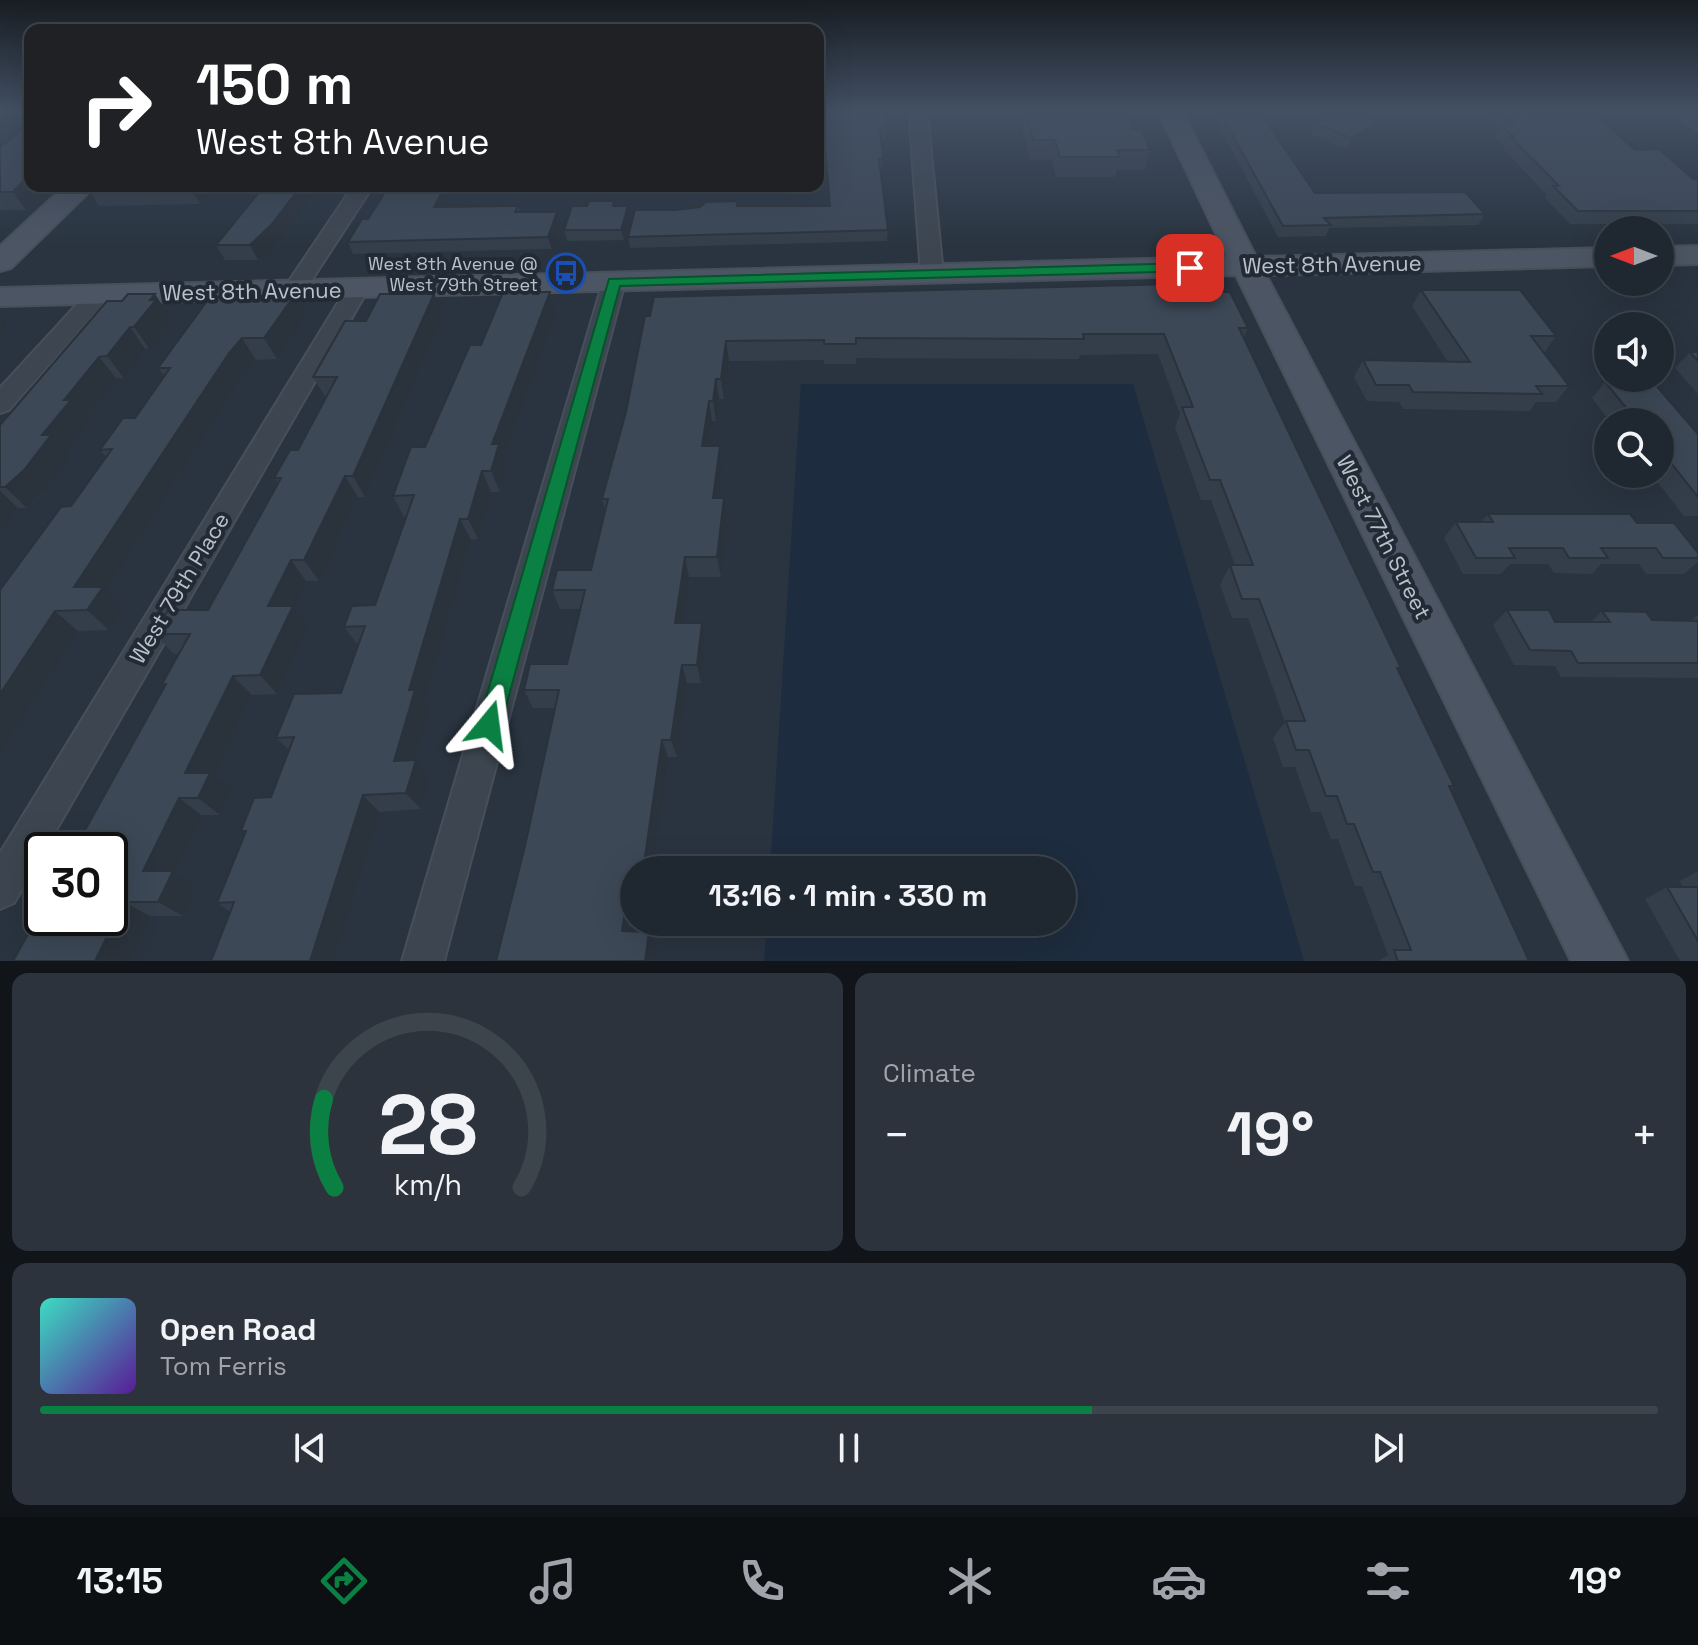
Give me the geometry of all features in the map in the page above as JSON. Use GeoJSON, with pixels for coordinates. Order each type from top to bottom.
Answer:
{"type":"FeatureCollection","features":[{"type":"Feature","properties":{"kind":"street"},"geometry":{"type":"LineString","coordinates":[[922,156],[932,274]]}},
{"type":"Feature","properties":{"kind":"street","name":"West 77th Street"},"geometry":{"type":"LineString","coordinates":[[1192,156],[1600,961]]}},
{"type":"Feature","properties":{"kind":"street"},"geometry":{"type":"LineString","coordinates":[[0,262],[75,192]]}},
{"type":"Feature","properties":{"kind":"street"},"geometry":{"type":"LineString","coordinates":[[294,290],[359,192]]}},
{"type":"Feature","properties":{"kind":"street"},"geometry":{"type":"LineString","coordinates":[[1674,256],[1698,255]]}},
{"type":"Feature","properties":{"kind":"street","name":"West 8th Avenue"},"geometry":{"type":"LineString","coordinates":[[0,297],[1594,257]]}},
{"type":"Feature","properties":{"kind":"street"},"geometry":{"type":"LineString","coordinates":[[423,961],[614,282]]}},
{"type":"Feature","properties":{"kind":"street","name":"West 79th Place"},"geometry":{"type":"LineString","coordinates":[[0,889],[358,288]]}},
{"type":"Feature","properties":{"kind":"street"},"geometry":{"type":"LineString","coordinates":[[0,404],[99,294]]}},
{"type":"Feature","properties":{"kind":"water"},"geometry":{"type":"Polygon","coordinates":[[[801,384],[1133,384],[1304,961],[764,961],[766,936],[1076,936],[1076,856],[771,856],[801,384]]]}},
{"type":"Feature","properties":{"kind":"building"},"geometry":{"type":"Polygon","coordinates":[[[0,156],[24,156],[24,180],[13,192],[0,192],[0,156]]]}},
{"type":"Feature","properties":{"kind":"building"},"geometry":{"type":"Polygon","coordinates":[[[826,156],[883,156],[883,159],[879,159],[888,230],[628,237],[635,210],[674,210],[700,207],[706,202],[737,201],[737,206],[830,206],[826,156]]]}},
{"type":"Feature","properties":{"kind":"building"},"geometry":{"type":"Polygon","coordinates":[[[1060,156],[1120,157],[1060,157],[1060,156]]]}},
{"type":"Feature","properties":{"kind":"building"},"geometry":{"type":"Polygon","coordinates":[[[1244,156],[1290,156],[1315,193],[1465,192],[1485,214],[1324,218],[1331,225],[1283,226],[1244,156]]]}},
{"type":"Feature","properties":{"kind":"building"},"geometry":{"type":"Polygon","coordinates":[[[1529,156],[1667,156],[1693,179],[1698,179],[1698,211],[1578,211],[1553,186],[1559,186],[1529,156]]]}},
{"type":"Feature","properties":{"kind":"building"},"geometry":{"type":"Polygon","coordinates":[[[259,192],[296,192],[272,224],[250,245],[216,245],[259,192]]]}},
{"type":"Feature","properties":{"kind":"building"},"geometry":{"type":"Polygon","coordinates":[[[385,192],[442,192],[434,207],[518,206],[515,212],[557,212],[548,237],[348,242],[362,219],[368,219],[385,192]]]}},
{"type":"Feature","properties":{"kind":"building"},"geometry":{"type":"Polygon","coordinates":[[[589,201],[614,201],[613,206],[628,206],[621,230],[564,230],[572,206],[587,206],[589,201]]]}},
{"type":"Feature","properties":{"kind":"building"},"geometry":{"type":"Polygon","coordinates":[[[1217,283],[1221,292],[1230,292],[1248,328],[1239,328],[1401,668],[1397,668],[1454,786],[1449,786],[1529,961],[1398,961],[1394,950],[1411,950],[1380,872],[1373,872],[1354,824],[1347,824],[1337,796],[1326,796],[1309,750],[1296,750],[1286,721],[1305,721],[1259,599],[1242,599],[1230,565],[1253,565],[1220,480],[1210,480],[1182,407],[1193,407],[1164,334],[1083,334],[1084,339],[856,338],[856,344],[824,344],[824,340],[726,341],[721,379],[716,379],[713,401],[709,401],[702,446],[720,446],[713,498],[724,498],[717,557],[685,557],[675,623],[702,623],[697,665],[682,665],[671,740],[662,740],[645,856],[620,856],[620,936],[648,936],[645,961],[496,961],[559,690],[524,690],[530,664],[567,664],[585,590],[552,590],[557,570],[591,570],[608,499],[602,499],[626,412],[645,316],[650,316],[654,297],[1217,283]]]}},
{"type":"Feature","properties":{"kind":"building"},"geometry":{"type":"Polygon","coordinates":[[[1421,290],[1520,290],[1556,336],[1531,336],[1569,386],[1536,386],[1542,394],[1413,392],[1409,385],[1376,385],[1363,360],[1470,362],[1421,290]]]}},
{"type":"Feature","properties":{"kind":"building"},"geometry":{"type":"Polygon","coordinates":[[[503,292],[550,292],[492,444],[499,444],[491,471],[482,471],[468,519],[460,519],[409,690],[415,690],[394,761],[416,760],[406,793],[363,795],[310,961],[211,961],[234,902],[217,903],[246,831],[241,831],[254,798],[271,797],[294,737],[276,738],[294,694],[341,693],[365,626],[344,627],[352,606],[375,605],[414,495],[393,496],[411,447],[425,447],[470,345],[481,345],[503,292]]]}},
{"type":"Feature","properties":{"kind":"building"},"geometry":{"type":"Polygon","coordinates":[[[128,294],[155,294],[150,300],[156,300],[107,356],[99,357],[64,400],[71,400],[42,435],[51,435],[24,470],[5,487],[0,487],[0,425],[107,301],[122,301],[128,294]]]}},
{"type":"Feature","properties":{"kind":"building"},"geometry":{"type":"Polygon","coordinates":[[[380,294],[434,294],[353,476],[345,476],[304,560],[291,560],[268,606],[293,606],[260,675],[233,676],[185,773],[210,773],[198,798],[179,798],[143,871],[173,871],[158,902],[128,902],[128,832],[84,832],[166,684],[162,684],[190,634],[154,634],[168,610],[208,610],[281,478],[274,478],[290,450],[298,450],[337,377],[313,377],[345,321],[366,321],[380,294]]]}},
{"type":"Feature","properties":{"kind":"building"},"geometry":{"type":"Polygon","coordinates":[[[294,296],[264,338],[242,338],[229,353],[74,587],[103,587],[87,610],[55,611],[0,694],[0,590],[61,507],[71,506],[112,449],[100,450],[123,418],[135,418],[170,368],[158,368],[210,297],[294,296]]]}},
{"type":"Feature","properties":{"kind":"building"},"geometry":{"type":"Polygon","coordinates":[[[1613,392],[1662,392],[1698,434],[1698,497],[1674,467],[1674,408],[1626,408],[1613,392]]]}},
{"type":"Feature","properties":{"kind":"building"},"geometry":{"type":"Polygon","coordinates":[[[1488,514],[1630,514],[1637,523],[1674,523],[1698,553],[1698,558],[1663,558],[1656,548],[1601,548],[1608,558],[1569,558],[1563,548],[1509,548],[1515,558],[1476,558],[1456,522],[1493,522],[1488,514]]]}},
{"type":"Feature","properties":{"kind":"building"},"geometry":{"type":"Polygon","coordinates":[[[1507,610],[1549,610],[1555,622],[1610,622],[1602,611],[1646,612],[1652,620],[1698,621],[1698,663],[1578,663],[1571,651],[1530,650],[1507,610]]]}},
{"type":"Feature","properties":{"kind":"building"},"geometry":{"type":"Polygon","coordinates":[[[1667,887],[1698,887],[1698,941],[1667,887]]]}},
{"type":"Feature","properties":{"kind":"building"},"geometry":{"type":"Polygon","coordinates":[[[27,936],[107,936],[95,961],[13,961],[27,936]]]}},
{"type":"Feature","properties":{"kind":"place","name":"West 8th Avenue @ West 79th Street"},"geometry":{"type":"Point","coordinates":[566,273]}},
{"type":"Feature","properties":{"kind":"route"},"geometry":{"type":"LineString","coordinates":[[489,725],[614,282],[1190,268]]}}]}
